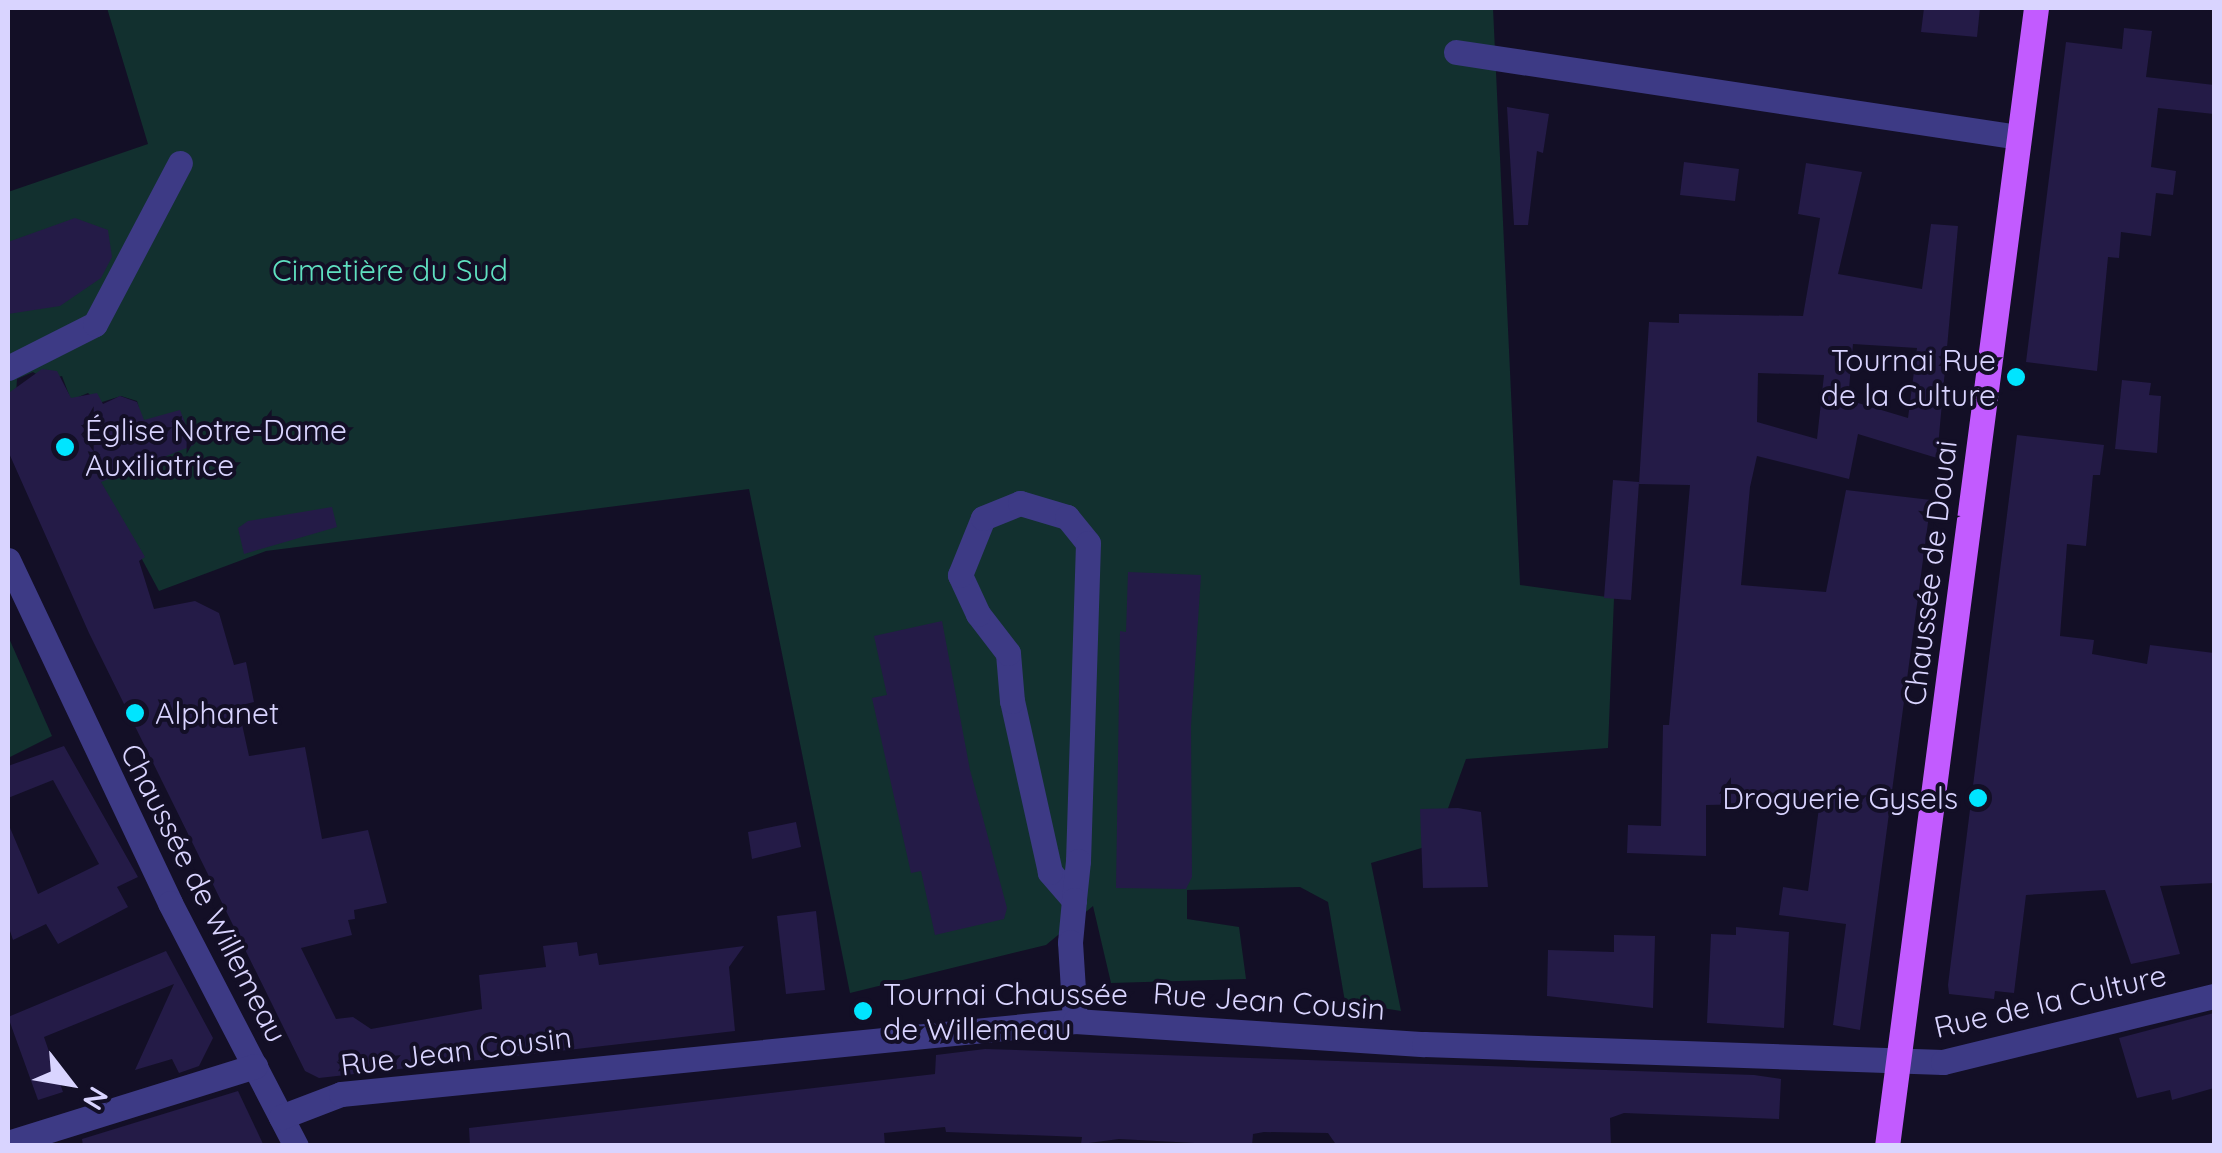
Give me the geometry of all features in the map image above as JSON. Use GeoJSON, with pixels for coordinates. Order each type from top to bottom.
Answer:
{"type":"FeatureCollection","features":[{"type":"Feature","properties":{"kind":"main road","name":"Chaussée de Douai"},"geometry":{"type":"LineString","coordinates":[[1887,1146],[2036,8]]}},
{"type":"Feature","properties":{"kind":"street"},"geometry":{"type":"LineString","coordinates":[[1456,52],[2019,137]]}},
{"type":"Feature","properties":{"kind":"street"},"geometry":{"type":"LineString","coordinates":[[8,368],[96,324],[180,163]]}},
{"type":"Feature","properties":{"kind":"street"},"geometry":{"type":"LineString","coordinates":[[1074,900],[1050,872],[1012,701],[1008,653],[978,614],[960,575],[983,518],[1020,503],[1068,518],[1088,543],[1074,900],[1075,1021]]}},
{"type":"Feature","properties":{"kind":"street","name":"Chaussée de Willemeau"},"geometry":{"type":"LineString","coordinates":[[8,560],[296,1146]]}},
{"type":"Feature","properties":{"kind":"street","name":"Rue de la Culture"},"geometry":{"type":"LineString","coordinates":[[1899,1061],[1943,1062],[2214,996]]}},
{"type":"Feature","properties":{"kind":"street","name":"Rue Jean Cousin"},"geometry":{"type":"LineString","coordinates":[[281,1117],[341,1094],[1075,1021],[1424,1044],[1899,1061]]}},
{"type":"Feature","properties":{"kind":"street"},"geometry":{"type":"LineString","coordinates":[[8,1143],[255,1066]]}},
{"type":"Feature","properties":{"kind":"green space","name":"Cimetière du Sud"},"geometry":{"type":"Polygon","coordinates":[[[107,8],[1493,8],[1520,585],[1614,598],[1608,748],[1466,759],[1435,844],[1371,863],[1401,1011],[1345,1002],[1328,902],[1300,887],[1187,890],[1187,919],[1239,927],[1246,979],[1111,983],[1093,906],[1046,945],[850,993],[749,489],[266,551],[159,591],[98,477],[142,420],[137,401],[121,396],[99,403],[88,393],[71,400],[62,376],[46,380],[33,372],[17,379],[16,394],[8,397],[8,192],[148,144],[107,8]]]}},
{"type":"Feature","properties":{"kind":"green space"},"geometry":{"type":"Polygon","coordinates":[[[8,636],[52,736],[8,758],[8,636]]]}},
{"type":"Feature","properties":{"kind":"building"},"geometry":{"type":"Polygon","coordinates":[[[1924,8],[1980,8],[1977,37],[1921,32],[1924,8]]]}},
{"type":"Feature","properties":{"kind":"building"},"geometry":{"type":"Polygon","coordinates":[[[2124,28],[2152,31],[2146,77],[2214,85],[2214,114],[2158,108],[2151,167],[2176,171],[2173,195],[2156,193],[2151,236],[2121,232],[2119,258],[2108,257],[2097,371],[2026,362],[2066,42],[2122,49],[2124,28]]]}},
{"type":"Feature","properties":{"kind":"building"},"geometry":{"type":"Polygon","coordinates":[[[1507,107],[1549,114],[1543,153],[1537,151],[1528,225],[1514,225],[1507,107]]]}},
{"type":"Feature","properties":{"kind":"building"},"geometry":{"type":"Polygon","coordinates":[[[1684,162],[1739,169],[1735,201],[1680,195],[1684,162]]]}},
{"type":"Feature","properties":{"kind":"building"},"geometry":{"type":"Polygon","coordinates":[[[1806,163],[1862,172],[1838,274],[1922,289],[1931,224],[1958,226],[1937,458],[1858,434],[1849,479],[1757,456],[1750,487],[1741,585],[1826,592],[1846,490],[1931,500],[1860,1030],[1833,1025],[1846,924],[1779,915],[1783,887],[1808,891],[1820,800],[1754,796],[1752,804],[1706,805],[1706,856],[1627,853],[1628,825],[1661,826],[1663,725],[1669,725],[1690,485],[1639,484],[1649,322],[1679,323],[1679,314],[1803,316],[1820,218],[1798,214],[1806,163]],[[1853,344],[1848,400],[1908,418],[1917,348],[1853,344]],[[1758,373],[1757,422],[1817,439],[1824,375],[1758,373]]]}},
{"type":"Feature","properties":{"kind":"building"},"geometry":{"type":"Polygon","coordinates":[[[75,218],[108,230],[112,257],[101,278],[60,306],[8,314],[8,242],[75,218]]]}},
{"type":"Feature","properties":{"kind":"building"},"geometry":{"type":"Polygon","coordinates":[[[42,369],[57,371],[71,398],[97,393],[103,404],[120,396],[137,402],[144,420],[180,410],[194,445],[101,482],[145,557],[139,561],[154,609],[195,601],[219,613],[234,665],[246,662],[254,702],[238,706],[249,756],[305,747],[322,839],[368,830],[387,903],[354,910],[355,919],[348,920],[352,935],[301,948],[336,1019],[353,1017],[371,1029],[482,1009],[479,975],[546,967],[543,946],[577,942],[579,956],[597,953],[599,965],[744,946],[729,967],[735,1031],[319,1078],[305,1071],[89,633],[8,451],[10,392],[42,369]]]}},
{"type":"Feature","properties":{"kind":"building"},"geometry":{"type":"Polygon","coordinates":[[[2122,380],[2151,383],[2149,395],[2161,396],[2157,453],[2115,449],[2122,380]]]}},
{"type":"Feature","properties":{"kind":"building"},"geometry":{"type":"Polygon","coordinates":[[[2017,435],[2104,445],[2100,475],[2093,475],[2086,546],[2067,544],[2060,636],[2094,640],[2092,654],[2147,664],[2150,645],[2214,653],[2214,883],[2160,886],[2180,954],[2131,964],[2105,890],[2026,895],[2014,993],[1995,991],[1994,999],[1949,994],[1948,985],[2017,435]]]}},
{"type":"Feature","properties":{"kind":"building"},"geometry":{"type":"Polygon","coordinates":[[[1613,480],[1639,482],[1631,600],[1604,598],[1613,480]]]}},
{"type":"Feature","properties":{"kind":"building"},"geometry":{"type":"Polygon","coordinates":[[[332,507],[337,527],[244,554],[238,528],[248,521],[332,507]]]}},
{"type":"Feature","properties":{"kind":"building"},"geometry":{"type":"Polygon","coordinates":[[[1128,572],[1201,575],[1191,726],[1192,877],[1186,889],[1116,888],[1120,631],[1126,632],[1128,572]]]}},
{"type":"Feature","properties":{"kind":"building"},"geometry":{"type":"Polygon","coordinates":[[[942,621],[970,770],[1007,908],[1004,919],[935,935],[921,871],[911,873],[872,698],[887,695],[874,636],[942,621]]]}},
{"type":"Feature","properties":{"kind":"building"},"geometry":{"type":"Polygon","coordinates":[[[64,746],[138,877],[117,887],[128,907],[58,944],[46,924],[13,940],[8,925],[8,823],[38,894],[99,864],[53,780],[8,798],[8,766],[64,746]]]}},
{"type":"Feature","properties":{"kind":"building"},"geometry":{"type":"Polygon","coordinates":[[[1420,809],[1481,812],[1488,887],[1423,888],[1420,809]]]}},
{"type":"Feature","properties":{"kind":"building"},"geometry":{"type":"Polygon","coordinates":[[[796,822],[801,847],[752,859],[748,832],[796,822]]]}},
{"type":"Feature","properties":{"kind":"building"},"geometry":{"type":"Polygon","coordinates":[[[816,911],[825,990],[786,994],[777,916],[816,911]]]}},
{"type":"Feature","properties":{"kind":"building"},"geometry":{"type":"Polygon","coordinates":[[[1736,927],[1789,932],[1784,1028],[1707,1023],[1711,934],[1736,935],[1736,927]]]}},
{"type":"Feature","properties":{"kind":"building"},"geometry":{"type":"Polygon","coordinates":[[[1614,935],[1655,936],[1653,1008],[1547,996],[1548,950],[1614,952],[1614,935]]]}},
{"type":"Feature","properties":{"kind":"building"},"geometry":{"type":"Polygon","coordinates":[[[166,951],[213,1038],[199,1066],[179,1073],[172,1059],[135,1070],[174,984],[44,1037],[63,1092],[38,1100],[8,1017],[166,951]]]}},
{"type":"Feature","properties":{"kind":"building"},"geometry":{"type":"Polygon","coordinates":[[[2214,1013],[2214,1088],[2172,1100],[2170,1090],[2137,1098],[2119,1038],[2214,1013]]]}},
{"type":"Feature","properties":{"kind":"building"},"geometry":{"type":"Polygon","coordinates":[[[985,1049],[1754,1075],[1781,1079],[1779,1119],[1624,1113],[1610,1118],[1611,1146],[1337,1146],[1328,1133],[1264,1132],[1253,1134],[1252,1146],[1119,1139],[1081,1144],[1082,1137],[946,1132],[945,1127],[884,1133],[885,1146],[470,1146],[469,1128],[935,1074],[936,1055],[985,1049]]]}},
{"type":"Feature","properties":{"kind":"building"},"geometry":{"type":"Polygon","coordinates":[[[238,1091],[264,1146],[83,1146],[82,1139],[238,1091]]]}},
{"type":"Feature","properties":{"kind":"place","name":"Tournai Rue de la Culture"},"geometry":{"type":"Point","coordinates":[2016,377]}},
{"type":"Feature","properties":{"kind":"place","name":"Église Notre-Dame Auxiliatrice"},"geometry":{"type":"Point","coordinates":[65,447]}},
{"type":"Feature","properties":{"kind":"place","name":"Alphanet"},"geometry":{"type":"Point","coordinates":[135,713]}},
{"type":"Feature","properties":{"kind":"place","name":"Droguerie Gysels"},"geometry":{"type":"Point","coordinates":[1978,798]}},
{"type":"Feature","properties":{"kind":"place","name":"Tournai Chaussée de Willemeau"},"geometry":{"type":"Point","coordinates":[863,1011]}}]}
